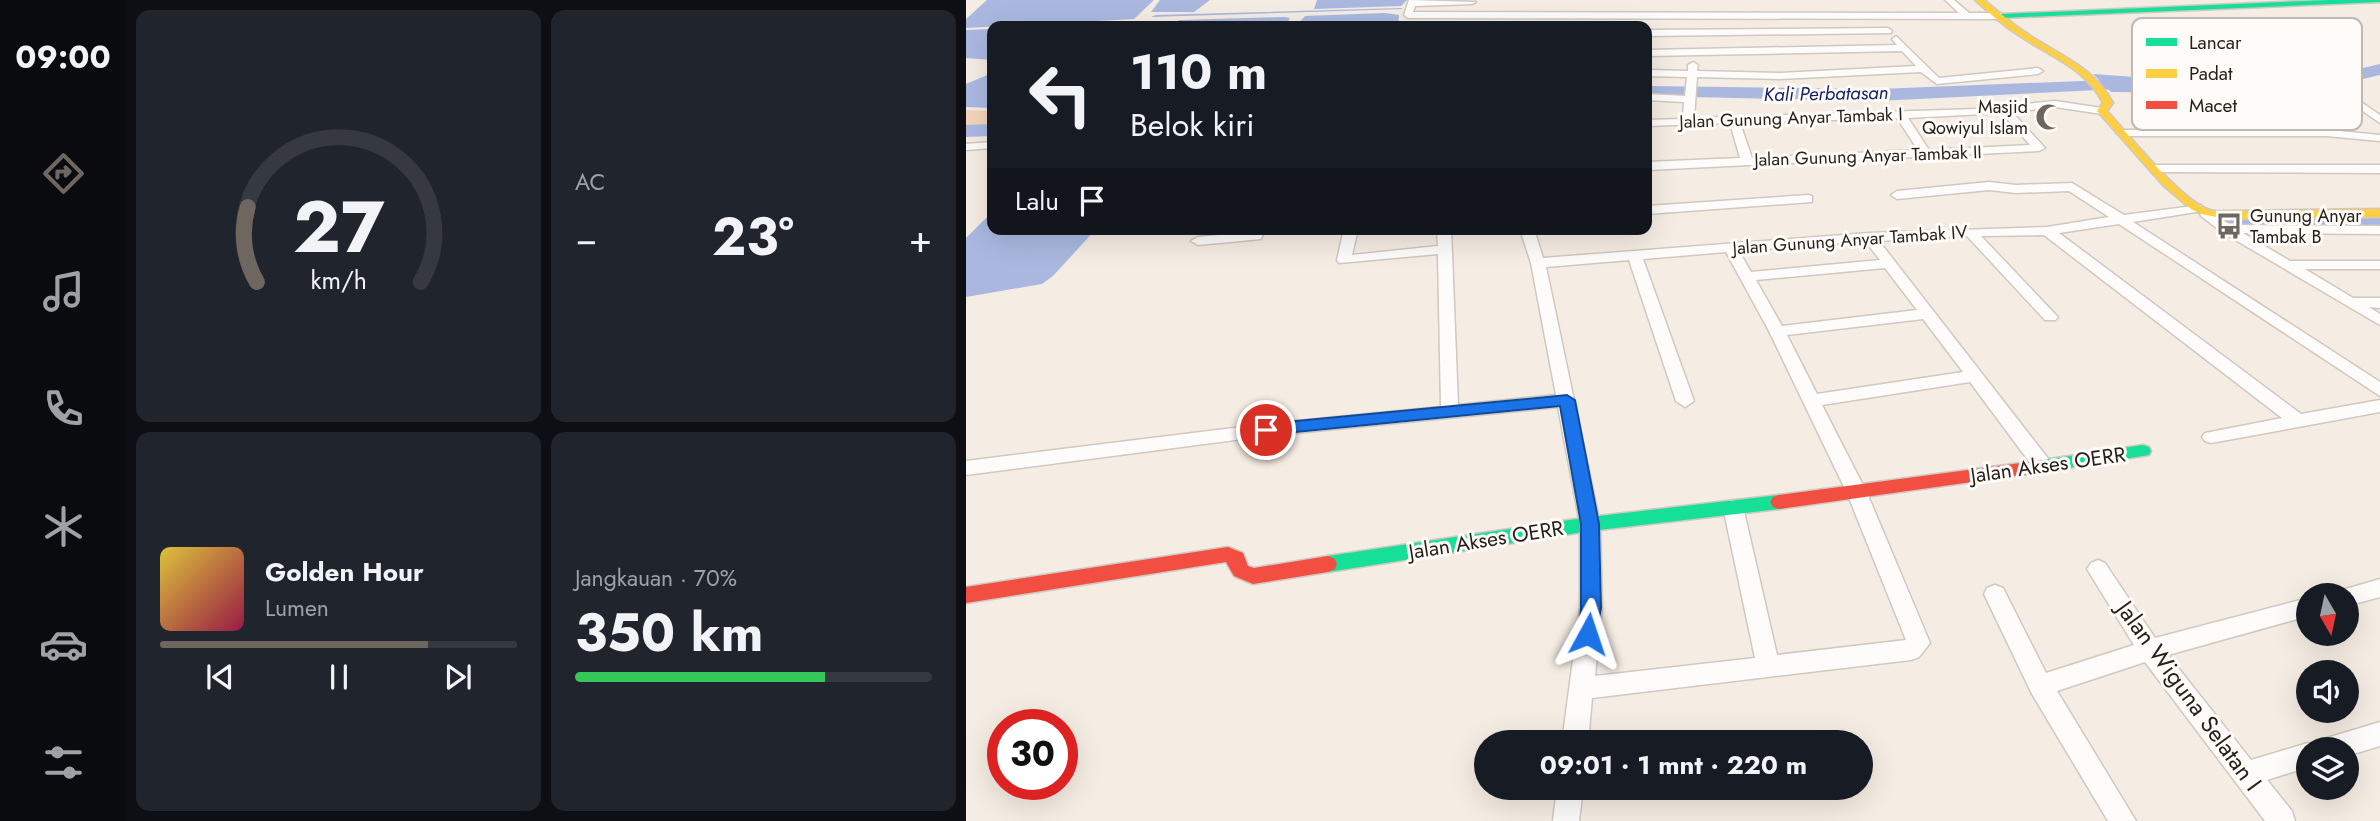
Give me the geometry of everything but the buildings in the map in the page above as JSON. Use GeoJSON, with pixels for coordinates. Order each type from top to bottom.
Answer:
{"type":"FeatureCollection","features":[{"type":"Feature","properties":{"kind":"street"},"geometry":{"type":"LineString","coordinates":[[1949,0],[1973,11]]}},
{"type":"Feature","properties":{"kind":"street"},"geometry":{"type":"LineString","coordinates":[[1466,21],[1466,16],[1469,1],[1412,2],[1408,15],[1466,16],[1694,14],[1877,15],[1973,11],[2001,16],[2369,1],[2380,3]]}},
{"type":"Feature","properties":{"kind":"street"},"geometry":{"type":"LineString","coordinates":[[1688,121],[1694,14]]}},
{"type":"Feature","properties":{"kind":"street"},"geometry":{"type":"LineString","coordinates":[[1877,15],[1888,31],[1937,81],[2038,71]]}},
{"type":"Feature","properties":{"kind":"street"},"geometry":{"type":"LineString","coordinates":[[2001,16],[2029,39],[2062,55],[2083,70],[2106,94],[2108,103],[2102,111],[2155,169],[2201,210],[2227,229],[2380,320]]}},
{"type":"Feature","properties":{"kind":"street"},"geometry":{"type":"LineString","coordinates":[[1652,33],[1888,31]]}},
{"type":"Feature","properties":{"kind":"street"},"geometry":{"type":"LineString","coordinates":[[1652,53],[1905,48]]}},
{"type":"Feature","properties":{"kind":"street"},"geometry":{"type":"LineString","coordinates":[[1652,73],[1780,76],[1923,69]]}},
{"type":"Feature","properties":{"kind":"street"},"geometry":{"type":"LineString","coordinates":[[1652,97],[1689,94]]}},
{"type":"Feature","properties":{"kind":"street","name":"Jalan Gunung Anyar Tambak I"},"geometry":{"type":"LineString","coordinates":[[1652,122],[2006,111],[2055,104],[2102,111]]}},
{"type":"Feature","properties":{"kind":"street"},"geometry":{"type":"LineString","coordinates":[[2362,107],[2380,120]]}},
{"type":"Feature","properties":{"kind":"street","name":"Jalan Gunung Anyar Tambak II"},"geometry":{"type":"LineString","coordinates":[[1652,166],[2039,148],[2006,111]]}},
{"type":"Feature","properties":{"kind":"street"},"geometry":{"type":"LineString","coordinates":[[1901,115],[1926,154]]}},
{"type":"Feature","properties":{"kind":"street"},"geometry":{"type":"LineString","coordinates":[[1734,120],[1747,161]]}},
{"type":"Feature","properties":{"kind":"street"},"geometry":{"type":"LineString","coordinates":[[2247,130],[2252,134]]}},
{"type":"Feature","properties":{"kind":"street"},"geometry":{"type":"LineString","coordinates":[[2322,130],[2326,133]]}},
{"type":"Feature","properties":{"kind":"street"},"geometry":{"type":"LineString","coordinates":[[2122,133],[2326,133],[2380,138]]}},
{"type":"Feature","properties":{"kind":"street"},"geometry":{"type":"LineString","coordinates":[[966,147],[987,145]]}},
{"type":"Feature","properties":{"kind":"street"},"geometry":{"type":"LineString","coordinates":[[2155,169],[2380,169]]}},
{"type":"Feature","properties":{"kind":"street"},"geometry":{"type":"LineString","coordinates":[[1897,195],[1981,187],[2023,189],[2066,186],[2079,190],[2380,390]]}},
{"type":"Feature","properties":{"kind":"street"},"geometry":{"type":"LineString","coordinates":[[1652,210],[1808,199]]}},
{"type":"Feature","properties":{"kind":"street"},"geometry":{"type":"LineString","coordinates":[[2201,210],[2246,215],[2380,213]]}},
{"type":"Feature","properties":{"kind":"street","name":"Jalan Gunung Anyar Tambak IV"},"geometry":{"type":"LineString","coordinates":[[1538,263],[1869,237],[2046,231],[2201,210]]}},
{"type":"Feature","properties":{"kind":"street"},"geometry":{"type":"LineString","coordinates":[[2227,229],[2380,230]]}},
{"type":"Feature","properties":{"kind":"street"},"geometry":{"type":"LineString","coordinates":[[2046,231],[2299,422]]}},
{"type":"Feature","properties":{"kind":"street"},"geometry":{"type":"LineString","coordinates":[[1970,232],[2050,317]]}},
{"type":"Feature","properties":{"kind":"street"},"geometry":{"type":"LineString","coordinates":[[1198,241],[1256,235]]}},
{"type":"Feature","properties":{"kind":"street"},"geometry":{"type":"LineString","coordinates":[[1349,235],[1343,260],[1444,249]]}},
{"type":"Feature","properties":{"kind":"street"},"geometry":{"type":"LineString","coordinates":[[1444,235],[1450,412]]}},
{"type":"Feature","properties":{"kind":"street"},"geometry":{"type":"LineString","coordinates":[[1529,235],[1538,263],[1567,400],[1590,524],[1591,608],[1576,730]]}},
{"type":"Feature","properties":{"kind":"street"},"geometry":{"type":"LineString","coordinates":[[1869,237],[2043,466]]}},
{"type":"Feature","properties":{"kind":"street"},"geometry":{"type":"LineString","coordinates":[[1581,688],[1911,650],[1919,643],[1857,493],[1777,331],[1731,249]]}},
{"type":"Feature","properties":{"kind":"street"},"geometry":{"type":"LineString","coordinates":[[1635,256],[1685,401]]}},
{"type":"Feature","properties":{"kind":"street"},"geometry":{"type":"LineString","coordinates":[[1746,277],[1887,264]]}},
{"type":"Feature","properties":{"kind":"street"},"geometry":{"type":"LineString","coordinates":[[2287,265],[2380,265]]}},
{"type":"Feature","properties":{"kind":"street"},"geometry":{"type":"LineString","coordinates":[[2348,302],[2380,303]]}},
{"type":"Feature","properties":{"kind":"street"},"geometry":{"type":"LineString","coordinates":[[1777,331],[1925,314]]}},
{"type":"Feature","properties":{"kind":"street"},"geometry":{"type":"LineString","coordinates":[[1810,401],[1973,376]]}},
{"type":"Feature","properties":{"kind":"street"},"geometry":{"type":"LineString","coordinates":[[966,468],[1266,430],[1567,400]]}},
{"type":"Feature","properties":{"kind":"street"},"geometry":{"type":"LineString","coordinates":[[2211,438],[2380,406]]}},
{"type":"Feature","properties":{"kind":"street","name":"Jalan Akses OERR"},"geometry":{"type":"LineString","coordinates":[[966,595],[1228,554],[1236,558],[1241,571],[1253,576],[1590,524],[1857,493],[2143,451]]}},
{"type":"Feature","properties":{"kind":"street"},"geometry":{"type":"LineString","coordinates":[[1733,507],[1768,666]]}},
{"type":"Feature","properties":{"kind":"street","name":"Jalan Wiguna Selatan I"},"geometry":{"type":"LineString","coordinates":[[2098,569],[2150,650],[2281,821]]}},
{"type":"Feature","properties":{"kind":"street"},"geometry":{"type":"LineString","coordinates":[[2359,594],[2380,588]]}},
{"type":"Feature","properties":{"kind":"street"},"geometry":{"type":"LineString","coordinates":[[1994,594],[2040,686],[2123,821]]}},
{"type":"Feature","properties":{"kind":"street"},"geometry":{"type":"LineString","coordinates":[[2040,686],[2150,650],[2296,610]]}},
{"type":"Feature","properties":{"kind":"street"},"geometry":{"type":"LineString","coordinates":[[2359,740],[2380,734]]}},
{"type":"Feature","properties":{"kind":"street"},"geometry":{"type":"LineString","coordinates":[[2246,774],[2296,759]]}},
{"type":"Feature","properties":{"kind":"street"},"geometry":{"type":"LineString","coordinates":[[1566,821],[1569,800]]}},
{"type":"Feature","properties":{"kind":"shaded area"},"geometry":{"type":"Polygon","coordinates":[[[966,110],[987,111],[987,128],[966,128],[966,110]]]}},
{"type":"Feature","properties":{"kind":"water"},"geometry":{"type":"Polygon","coordinates":[[[987,0],[1154,0],[1134,19],[987,21],[987,27],[966,28],[966,19],[987,0]]]}},
{"type":"Feature","properties":{"kind":"water"},"geometry":{"type":"Polygon","coordinates":[[[1160,0],[1210,0],[1194,12],[1151,12],[1160,0]]]}},
{"type":"Feature","properties":{"kind":"water"},"geometry":{"type":"Polygon","coordinates":[[[1317,0],[1407,0],[1401,6],[1314,9],[1317,0]]]}},
{"type":"Feature","properties":{"kind":"water"},"geometry":{"type":"Polygon","coordinates":[[[1403,9],[1151,17],[1156,15],[1403,9]]]}},
{"type":"Feature","properties":{"kind":"water"},"geometry":{"type":"Polygon","coordinates":[[[1385,13],[1399,15],[1398,21],[1300,21],[1305,16],[1385,13]]]}},
{"type":"Feature","properties":{"kind":"water"},"geometry":{"type":"Polygon","coordinates":[[[1285,17],[1290,18],[1288,21],[1179,20],[1285,17]]]}},
{"type":"Feature","properties":{"kind":"water"},"geometry":{"type":"Polygon","coordinates":[[[987,29],[987,60],[966,58],[966,30],[987,29]]]}},
{"type":"Feature","properties":{"kind":"water"},"geometry":{"type":"Polygon","coordinates":[[[2093,74],[2132,77],[2132,92],[2111,92],[2093,74]]]}},
{"type":"Feature","properties":{"kind":"water"},"geometry":{"type":"Polygon","coordinates":[[[987,75],[987,108],[966,107],[966,84],[987,75]]]}},
{"type":"Feature","properties":{"kind":"water"},"geometry":{"type":"Polygon","coordinates":[[[987,217],[987,235],[1091,235],[1053,276],[1042,284],[966,297],[966,238],[987,217]]]}},
{"type":"Feature","properties":{"kind":"waterway","name":"Kali Perbatasan"},"geometry":{"type":"LineString","coordinates":[[2362,74],[2380,69]]}},
{"type":"Feature","properties":{"kind":"waterway","name":"Kali Perbatasan"},"geometry":{"type":"LineString","coordinates":[[1652,91],[1878,95],[2132,84]]}},
{"type":"Feature","properties":{"kind":"waterway","name":"Kali Perbatasan"},"geometry":{"type":"LineString","coordinates":[[966,131],[987,130]]}},
{"type":"Feature","properties":{"kind":"waterway"},"geometry":{"type":"LineString","coordinates":[[2225,223],[2380,220]]}},
{"type":"Feature","properties":{"kind":"traffic: fast"},"geometry":{"type":"LineString","coordinates":[[2001,16],[2380,0]]}},
{"type":"Feature","properties":{"kind":"traffic: fast"},"geometry":{"type":"LineString","coordinates":[[2043,466],[2143,451]]}},
{"type":"Feature","properties":{"kind":"traffic: fast"},"geometry":{"type":"LineString","coordinates":[[1328,564],[1590,524],[1779,502]]}},
{"type":"Feature","properties":{"kind":"traffic: slow"},"geometry":{"type":"LineString","coordinates":[[1979,0],[2020,33],[2084,71],[2101,90],[2108,103],[2102,111],[2167,183],[2195,207],[2205,212],[2227,215],[2380,213]]}},
{"type":"Feature","properties":{"kind":"traffic: jam"},"geometry":{"type":"LineString","coordinates":[[1779,502],[2043,466]]}},
{"type":"Feature","properties":{"kind":"traffic: jam"},"geometry":{"type":"LineString","coordinates":[[966,595],[1228,554],[1236,558],[1241,571],[1253,576],[1328,564]]}},
{"type":"Feature","properties":{"kind":"place","name":"Masjid Qowiyul Islam"},"geometry":{"type":"Point","coordinates":[2049,117]}},
{"type":"Feature","properties":{"kind":"place","name":"Gunung Anyar Tambak B"},"geometry":{"type":"Point","coordinates":[2229,226]}},
{"type":"Feature","properties":{"kind":"route"},"geometry":{"type":"LineString","coordinates":[[1266,430],[1567,400],[1590,524],[1591,608],[1588,634]]}}]}
